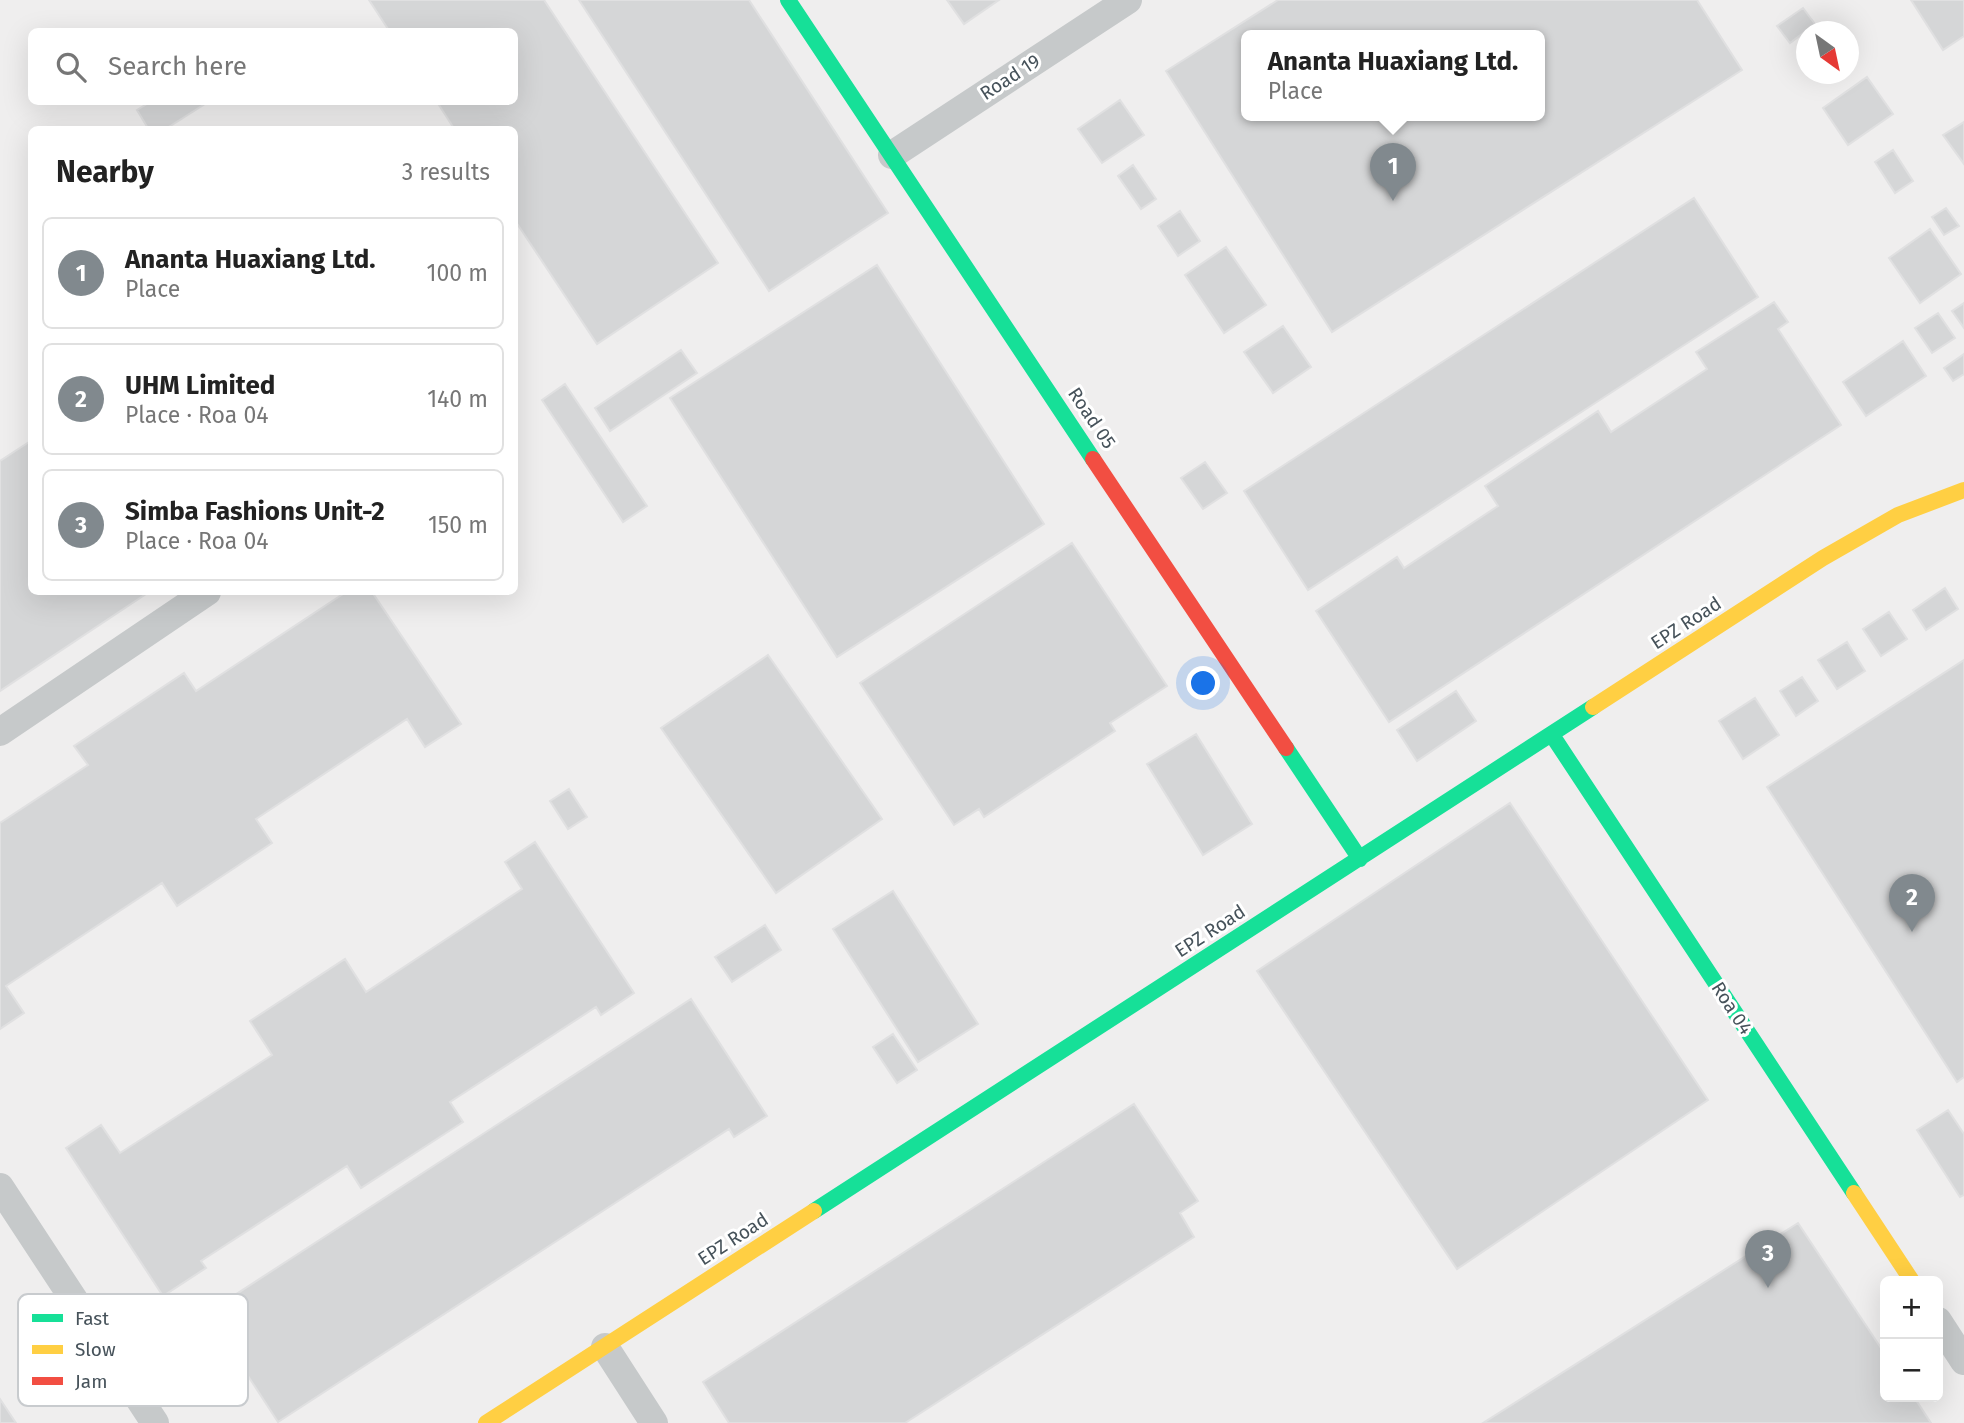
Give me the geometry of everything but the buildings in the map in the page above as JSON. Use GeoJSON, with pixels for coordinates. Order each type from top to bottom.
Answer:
{"type":"FeatureCollection","features":[{"type":"Feature","properties":{"kind":"street","name":"Road 05"},"geometry":{"type":"LineString","coordinates":[[788,0],[1360,859]]}},
{"type":"Feature","properties":{"kind":"street","name":"Road 19"},"geometry":{"type":"LineString","coordinates":[[892,155],[1128,0]]}},
{"type":"Feature","properties":{"kind":"street","name":"EPZ Road"},"geometry":{"type":"LineString","coordinates":[[486,1423],[1823,558],[1898,515],[1964,490]]}},
{"type":"Feature","properties":{"kind":"street"},"geometry":{"type":"LineString","coordinates":[[0,732],[203,595]]}},
{"type":"Feature","properties":{"kind":"street","name":"Roa 04"},"geometry":{"type":"LineString","coordinates":[[1552,735],[1909,1276]]}},
{"type":"Feature","properties":{"kind":"street"},"geometry":{"type":"LineString","coordinates":[[0,1186],[71,1294]]}},
{"type":"Feature","properties":{"kind":"street"},"geometry":{"type":"LineString","coordinates":[[1943,1329],[1964,1361]]}},
{"type":"Feature","properties":{"kind":"street"},"geometry":{"type":"LineString","coordinates":[[604,1347],[654,1423]]}},
{"type":"Feature","properties":{"kind":"street"},"geometry":{"type":"LineString","coordinates":[[144,1406],[155,1423]]}},
{"type":"Feature","properties":{"kind":"traffic: fast"},"geometry":{"type":"LineString","coordinates":[[788,0],[1093,459]]}},
{"type":"Feature","properties":{"kind":"traffic: fast"},"geometry":{"type":"LineString","coordinates":[[814,1211],[1593,707]]}},
{"type":"Feature","properties":{"kind":"traffic: fast"},"geometry":{"type":"LineString","coordinates":[[1552,735],[1854,1193]]}},
{"type":"Feature","properties":{"kind":"traffic: fast"},"geometry":{"type":"LineString","coordinates":[[1286,748],[1360,859]]}},
{"type":"Feature","properties":{"kind":"traffic: slow"},"geometry":{"type":"LineString","coordinates":[[1593,707],[1823,558],[1898,515],[1964,490]]}},
{"type":"Feature","properties":{"kind":"traffic: slow"},"geometry":{"type":"LineString","coordinates":[[1854,1193],[1909,1276]]}},
{"type":"Feature","properties":{"kind":"traffic: slow"},"geometry":{"type":"LineString","coordinates":[[486,1423],[814,1211]]}},
{"type":"Feature","properties":{"kind":"traffic: jam"},"geometry":{"type":"LineString","coordinates":[[1093,459],[1286,748]]}},
{"type":"Feature","properties":{"kind":"place","name":"Ananta Huaxiang Ltd."},"geometry":{"type":"Point","coordinates":[1393,201]}},
{"type":"Feature","properties":{"kind":"place","name":"UHM Limited"},"geometry":{"type":"Point","coordinates":[1912,932]}},
{"type":"Feature","properties":{"kind":"place","name":"Simba Fashions Unit-2"},"geometry":{"type":"Point","coordinates":[1768,1288]}}]}
